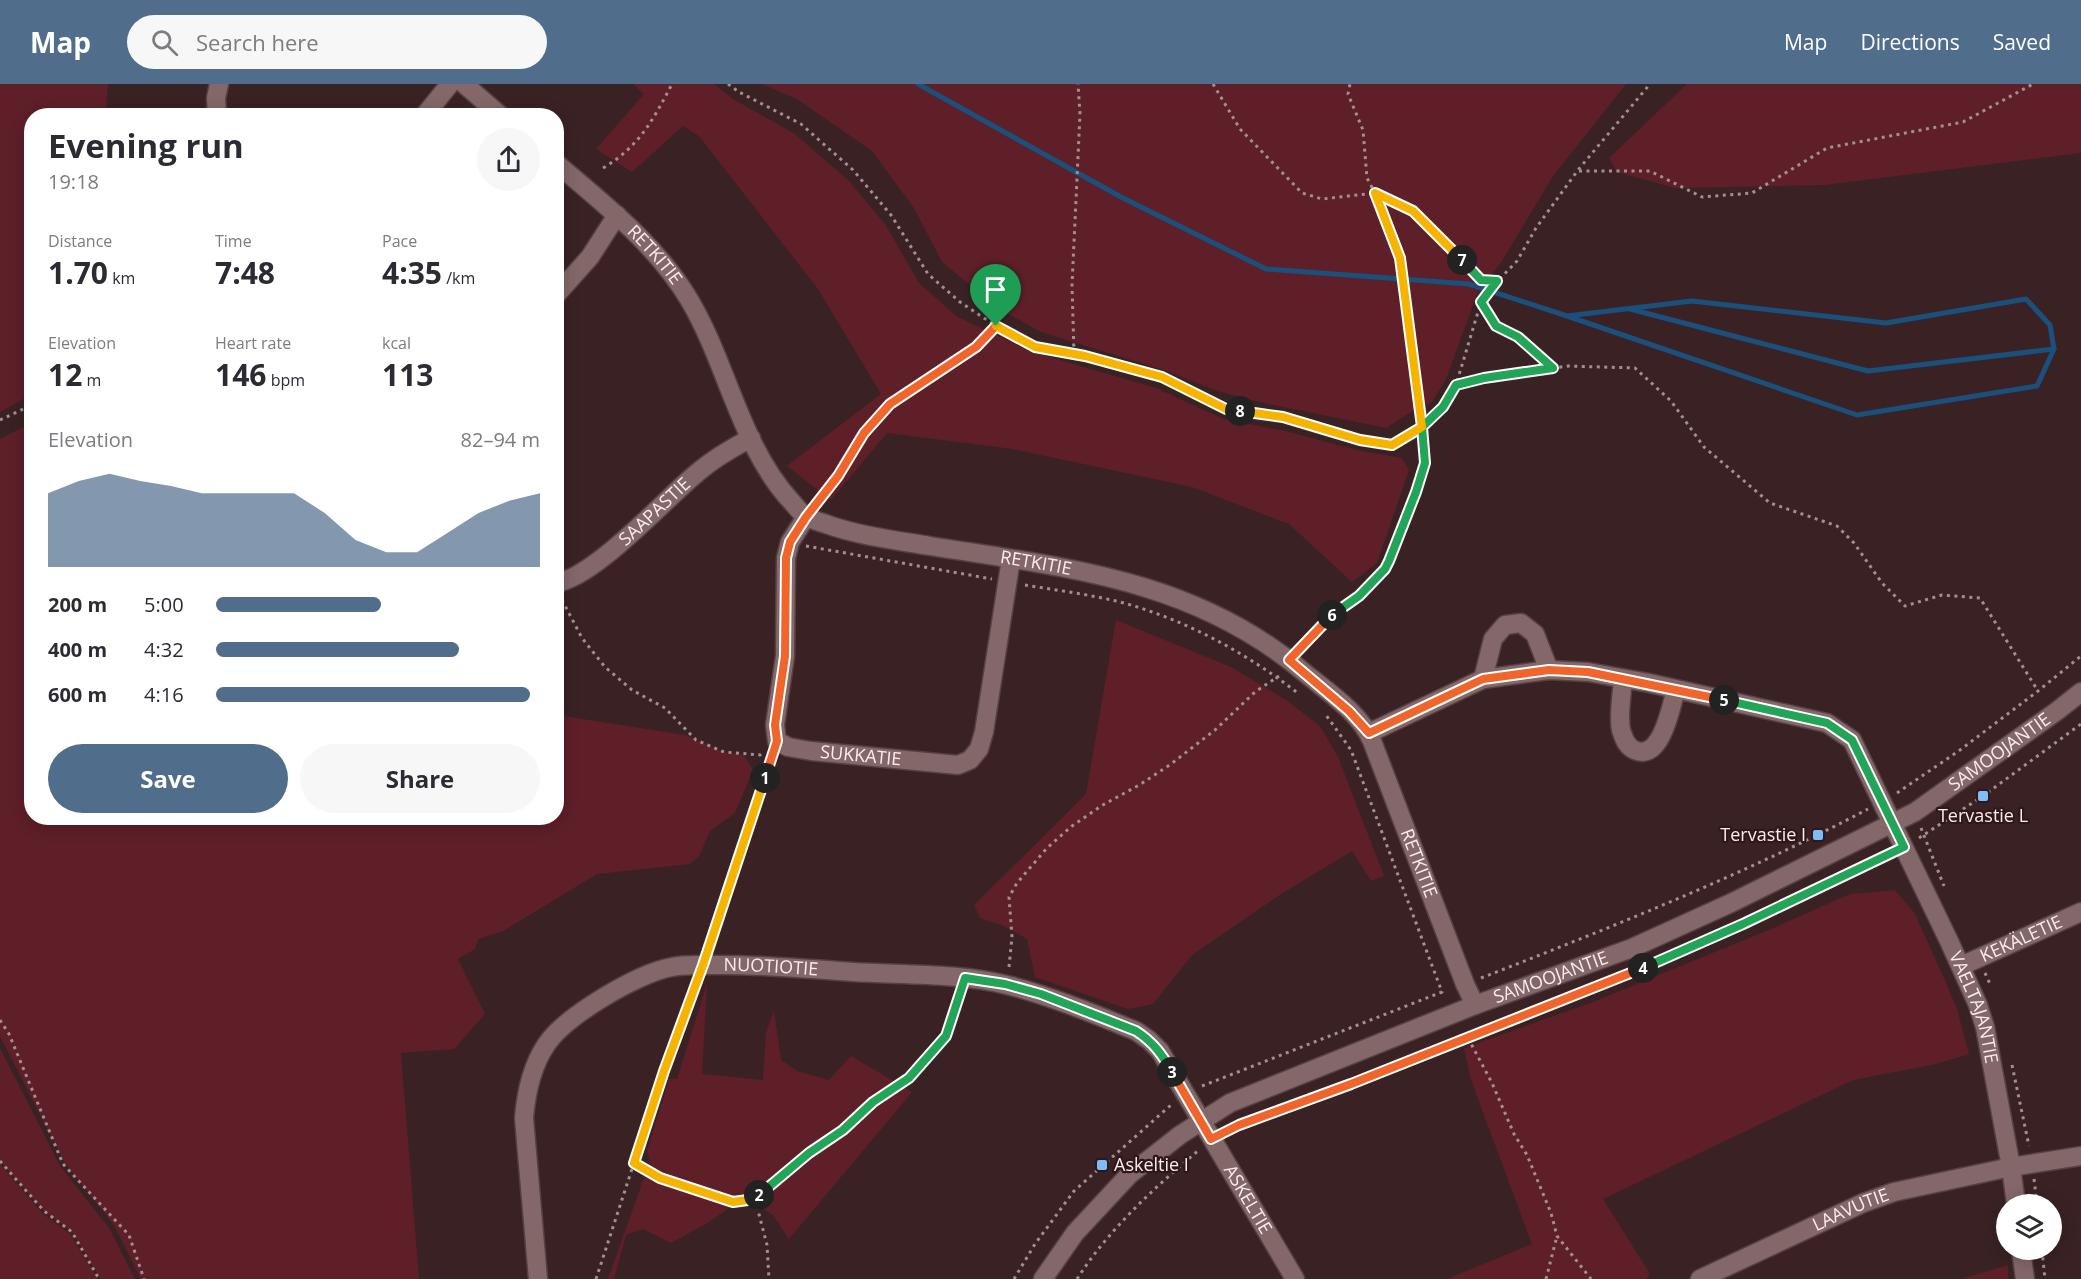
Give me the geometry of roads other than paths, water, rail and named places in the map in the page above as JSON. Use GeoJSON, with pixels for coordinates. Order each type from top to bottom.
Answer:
{"type":"FeatureCollection","features":[{"type":"Feature","properties":{"kind":"street"},"geometry":{"type":"LineString","coordinates":[[217,108],[219,84]]}},
{"type":"Feature","properties":{"kind":"street"},"geometry":{"type":"LineString","coordinates":[[430,108],[450,84]]}},
{"type":"Feature","properties":{"kind":"street"},"geometry":{"type":"LineString","coordinates":[[464,84],[492,108]]}},
{"type":"Feature","properties":{"kind":"street","name":"RETKITIE"},"geometry":{"type":"LineString","coordinates":[[564,170],[617,215],[666,266],[689,299],[707,333],[751,438],[774,482],[806,517],[847,532],[1069,568],[1135,584],[1187,601],[1227,620],[1289,660],[1349,711],[1369,733],[1475,1005]]}},
{"type":"Feature","properties":{"kind":"street"},"geometry":{"type":"LineString","coordinates":[[564,286],[590,257],[617,215]]}},
{"type":"Feature","properties":{"kind":"street","name":"SAAPASTIE"},"geometry":{"type":"LineString","coordinates":[[564,584],[604,557],[697,473],[724,452],[751,438]]}},
{"type":"Feature","properties":{"kind":"street","name":"SUKKATIE"},"geometry":{"type":"LineString","coordinates":[[806,517],[790,542],[786,558],[785,656],[775,725],[777,741],[788,747],[934,764],[958,765],[970,760],[979,749],[984,732],[1011,559]]}},
{"type":"Feature","properties":{"kind":"street"},"geometry":{"type":"LineString","coordinates":[[1483,679],[1493,639],[1504,625],[1521,623],[1534,634],[1549,670]]}},
{"type":"Feature","properties":{"kind":"street","name":"VAELTAJANTIE"},"geometry":{"type":"LineString","coordinates":[[1369,733],[1483,679],[1549,670],[1588,672],[1623,678],[1827,723],[1852,740],[1961,966],[1985,1027],[2012,1167],[2015,1194]]}},
{"type":"Feature","properties":{"kind":"street"},"geometry":{"type":"LineString","coordinates":[[1623,678],[1621,728],[1627,745],[1639,752],[1650,750],[1661,738],[1676,690]]}},
{"type":"Feature","properties":{"kind":"street","name":"SAMOOJANTIE"},"geometry":{"type":"LineString","coordinates":[[1042,1279],[1075,1233],[1128,1175],[1201,1120],[1230,1103],[1475,1005],[1632,948],[1731,903],[1915,812],[2081,692]]}},
{"type":"Feature","properties":{"kind":"street","name":"KEKÄLETIE"},"geometry":{"type":"LineString","coordinates":[[1961,966],[2081,912]]}},
{"type":"Feature","properties":{"kind":"street","name":"NUOTIOTIE"},"geometry":{"type":"LineString","coordinates":[[538,1279],[524,1118],[532,1074],[546,1045],[568,1021],[602,998],[642,978],[672,967],[737,964],[965,978],[1005,984],[1041,994],[1136,1031],[1149,1040],[1160,1051],[1201,1120]]}},
{"type":"Feature","properties":{"kind":"street","name":"ASKELTIE"},"geometry":{"type":"LineString","coordinates":[[1201,1120],[1295,1279]]}},
{"type":"Feature","properties":{"kind":"street","name":"LAAVUTIE"},"geometry":{"type":"LineString","coordinates":[[1700,1279],[1863,1203],[1894,1192],[2012,1167],[2081,1156]]}},
{"type":"Feature","properties":{"kind":"street"},"geometry":{"type":"LineString","coordinates":[[2022,1260],[2025,1279]]}},
{"type":"Feature","properties":{"kind":"waterway"},"geometry":{"type":"LineString","coordinates":[[918,84],[1121,197],[1266,269],[1469,284],[1857,415],[2037,386],[2054,349],[2050,325],[2026,299],[1886,323],[1692,301],[1567,316]]}},
{"type":"Feature","properties":{"kind":"waterway"},"geometry":{"type":"LineString","coordinates":[[1630,309],[1868,371],[2054,349]]}},
{"type":"Feature","properties":{"kind":"place","name":"Tervastie L"},"geometry":{"type":"Point","coordinates":[1983,796]}},
{"type":"Feature","properties":{"kind":"place","name":"Tervastie I"},"geometry":{"type":"Point","coordinates":[1818,835]}},
{"type":"Feature","properties":{"kind":"place","name":"Askeltie I"},"geometry":{"type":"Point","coordinates":[1102,1165]}}]}
